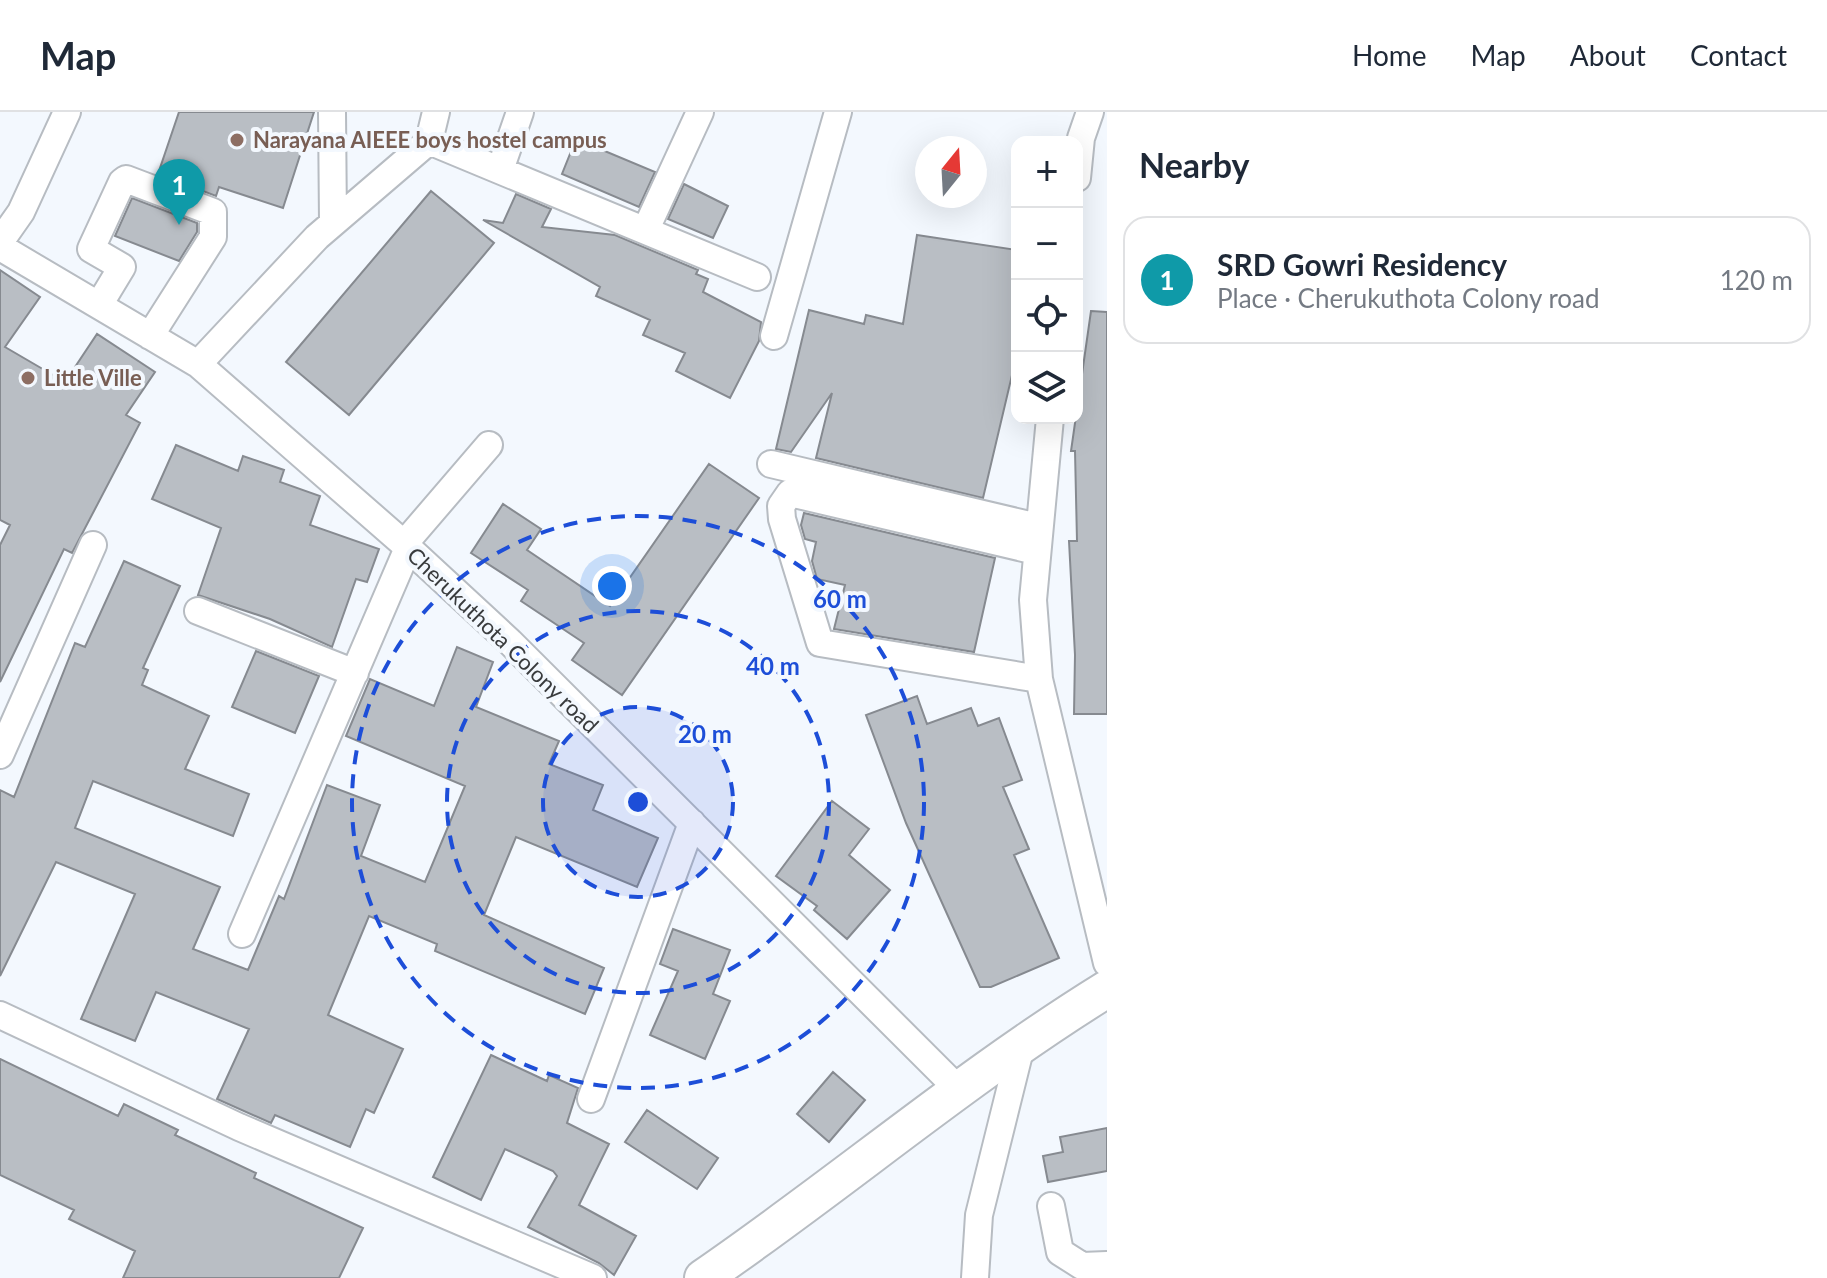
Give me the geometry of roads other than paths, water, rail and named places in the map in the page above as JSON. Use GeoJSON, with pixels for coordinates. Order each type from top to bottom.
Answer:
{"type":"FeatureCollection","features":[{"type":"Feature","properties":{"kind":"street"},"geometry":{"type":"LineString","coordinates":[[0,244],[21,212],[67,112]]}},
{"type":"Feature","properties":{"kind":"street"},"geometry":{"type":"LineString","coordinates":[[332,112],[333,222]]}},
{"type":"Feature","properties":{"kind":"street"},"geometry":{"type":"LineString","coordinates":[[198,364],[333,222],[429,141],[436,112]]}},
{"type":"Feature","properties":{"kind":"street"},"geometry":{"type":"LineString","coordinates":[[500,170],[520,112]]}},
{"type":"Feature","properties":{"kind":"street"},"geometry":{"type":"LineString","coordinates":[[646,229],[700,112]]}},
{"type":"Feature","properties":{"kind":"street"},"geometry":{"type":"LineString","coordinates":[[774,336],[838,112]]}},
{"type":"Feature","properties":{"kind":"street"},"geometry":{"type":"LineString","coordinates":[[1082,136],[1090,112]]}},
{"type":"Feature","properties":{"kind":"street"},"geometry":{"type":"LineString","coordinates":[[429,141],[757,277]]}},
{"type":"Feature","properties":{"kind":"street"},"geometry":{"type":"LineString","coordinates":[[99,305],[122,267],[91,249],[122,182],[126,179],[213,212],[213,237],[150,336]]}},
{"type":"Feature","properties":{"kind":"street","name":"Cherukuthota Colony road"},"geometry":{"type":"LineString","coordinates":[[0,244],[198,364],[406,546],[510,642],[959,1090]]}},
{"type":"Feature","properties":{"kind":"street"},"geometry":{"type":"LineString","coordinates":[[1049,424],[1033,600],[1039,679],[1107,963]]}},
{"type":"Feature","properties":{"kind":"street"},"geometry":{"type":"LineString","coordinates":[[242,934],[355,673],[406,546],[489,445]]}},
{"type":"Feature","properties":{"kind":"street"},"geometry":{"type":"LineString","coordinates":[[771,464],[1037,539]]}},
{"type":"Feature","properties":{"kind":"street"},"geometry":{"type":"LineString","coordinates":[[1037,539],[790,493],[781,506],[782,519],[820,643],[1039,679]]}},
{"type":"Feature","properties":{"kind":"street"},"geometry":{"type":"LineString","coordinates":[[0,755],[93,545]]}},
{"type":"Feature","properties":{"kind":"street"},"geometry":{"type":"LineString","coordinates":[[198,611],[355,673]]}},
{"type":"Feature","properties":{"kind":"street"},"geometry":{"type":"LineString","coordinates":[[591,1099],[692,823]]}},
{"type":"Feature","properties":{"kind":"street"},"geometry":{"type":"LineString","coordinates":[[703,1278],[799,1212],[1022,1042],[1107,989]]}},
{"type":"Feature","properties":{"kind":"street"},"geometry":{"type":"LineString","coordinates":[[0,1015],[239,1127],[593,1278]]}},
{"type":"Feature","properties":{"kind":"street"},"geometry":{"type":"LineString","coordinates":[[975,1278],[979,1215],[1022,1042]]}},
{"type":"Feature","properties":{"kind":"street"},"geometry":{"type":"LineString","coordinates":[[1051,1206],[1060,1252],[1082,1266],[1107,1265]]}},
{"type":"Feature","properties":{"kind":"place","name":"Narayana AIEEE boys hostel campus"},"geometry":{"type":"Point","coordinates":[237,140]}},
{"type":"Feature","properties":{"kind":"place","name":"SRD Gowri Residency"},"geometry":{"type":"Point","coordinates":[179,225]}},
{"type":"Feature","properties":{"kind":"place","name":"Little Ville"},"geometry":{"type":"Point","coordinates":[28,378]}}]}
